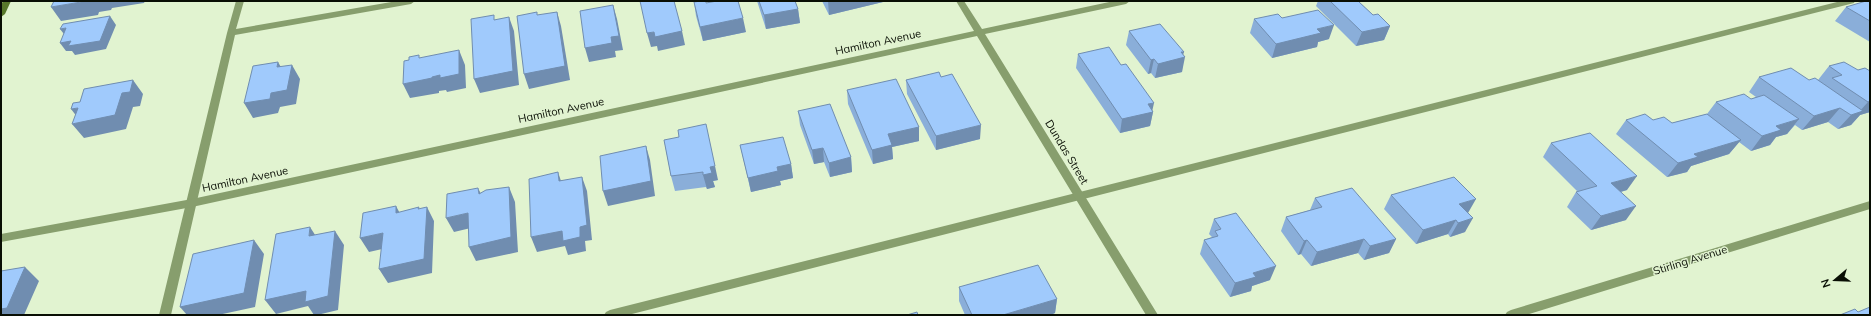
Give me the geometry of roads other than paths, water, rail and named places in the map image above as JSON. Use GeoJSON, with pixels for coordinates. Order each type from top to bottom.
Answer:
{"type":"FeatureCollection","features":[{"type":"Feature","properties":{"kind":"main road"},"geometry":{"type":"LineString","coordinates":[[1,14],[7,1]]}},
{"type":"Feature","properties":{"kind":"street"},"geometry":{"type":"LineString","coordinates":[[165,315],[231,33],[240,1]]}},
{"type":"Feature","properties":{"kind":"street"},"geometry":{"type":"LineString","coordinates":[[231,33],[411,1]]}},
{"type":"Feature","properties":{"kind":"street","name":"Dundas Street"},"geometry":{"type":"LineString","coordinates":[[960,1],[1152,315]]}},
{"type":"Feature","properties":{"kind":"street","name":"Hamilton Avenue"},"geometry":{"type":"LineString","coordinates":[[1,238],[192,203],[1126,1]]}},
{"type":"Feature","properties":{"kind":"street"},"geometry":{"type":"LineString","coordinates":[[610,315],[1079,195],[1851,1]]}},
{"type":"Feature","properties":{"kind":"street","name":"Stirling Avenue"},"geometry":{"type":"LineString","coordinates":[[1511,315],[1870,205]]}}]}
